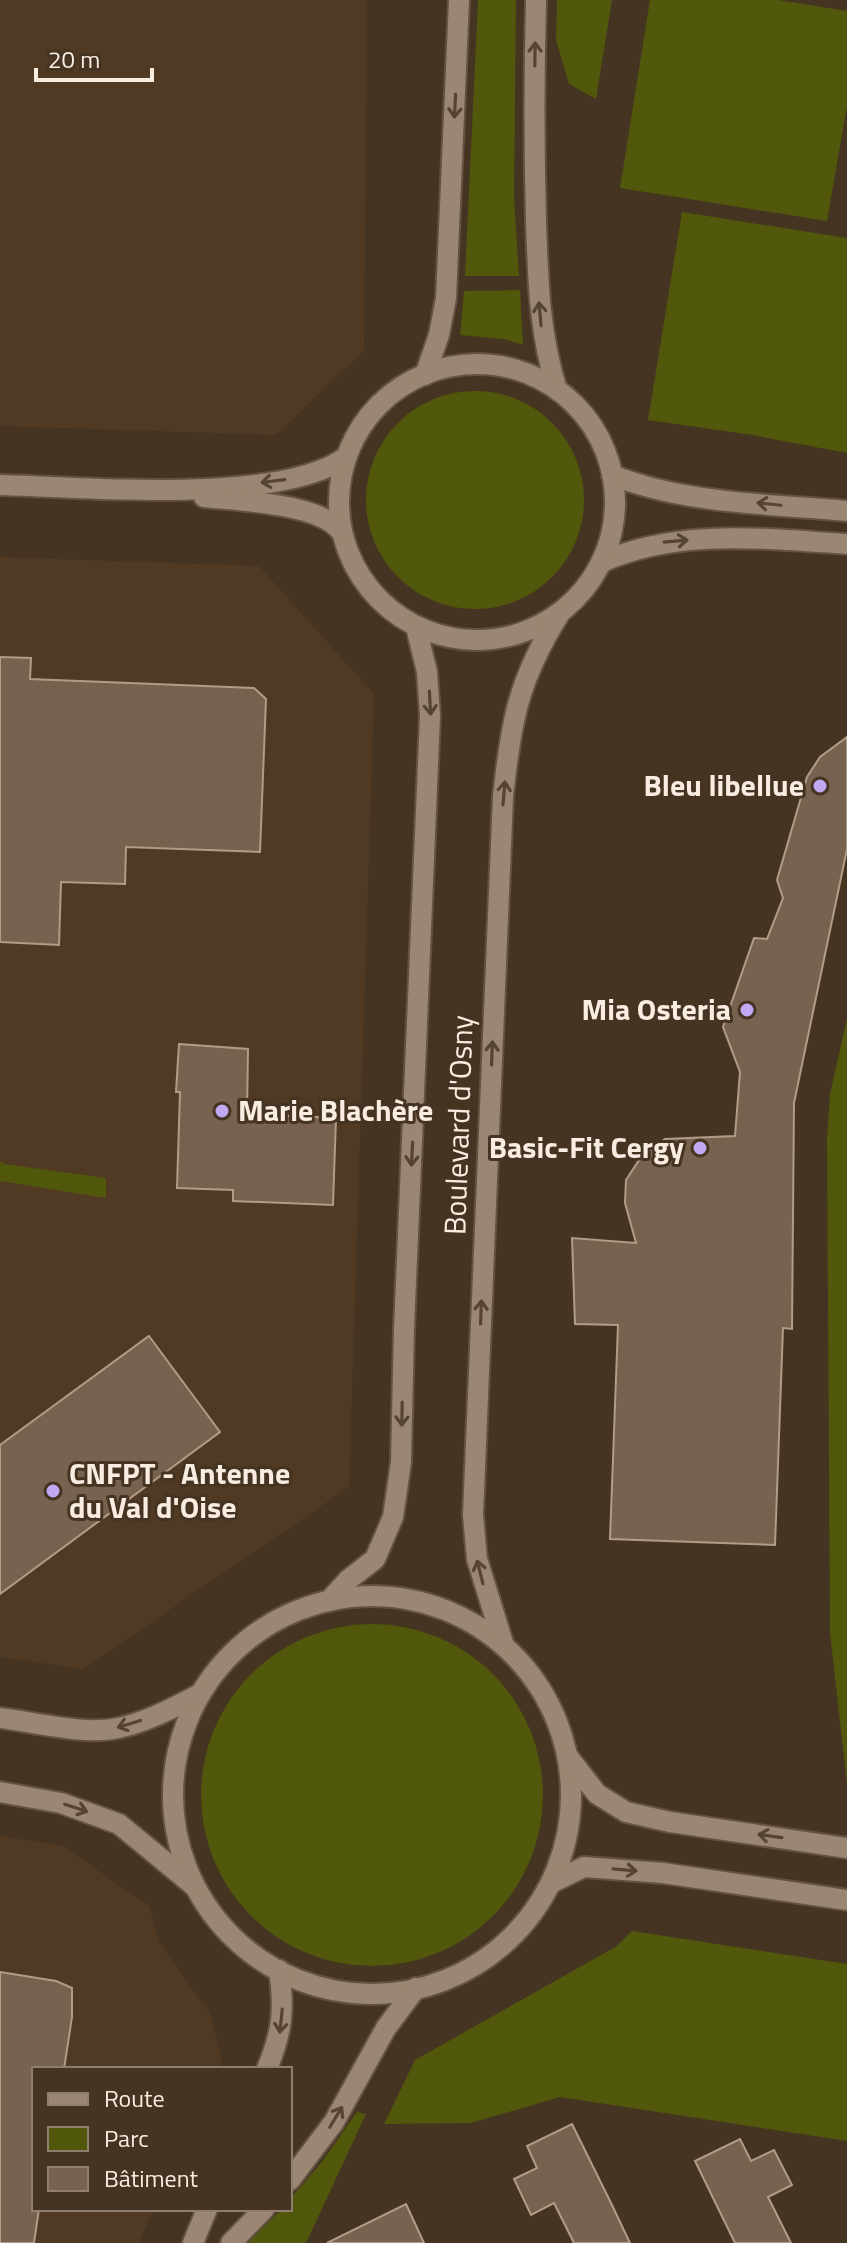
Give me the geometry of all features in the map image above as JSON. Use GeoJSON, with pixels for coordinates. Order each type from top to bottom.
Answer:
{"type":"FeatureCollection","features":[{"type":"Feature","properties":{"kind":"main road"},"geometry":{"type":"LineString","coordinates":[[425,375],[439,335],[446,298],[459,0]]}},
{"type":"Feature","properties":{"kind":"main road"},"geometry":{"type":"LineString","coordinates":[[536,0],[534,141],[539,306],[545,346],[557,390]]}},
{"type":"Feature","properties":{"kind":"main road"},"geometry":{"type":"LineString","coordinates":[[462,365],[501,367],[537,378],[557,390],[592,426],[608,457],[612,475],[614,519],[602,562],[591,581],[560,613],[541,625],[500,638],[457,639],[416,627],[383,605],[350,557],[342,533],[338,500],[346,457],[363,424],[375,409],[407,383],[462,365]]}},
{"type":"Feature","properties":{"kind":"main road"},"geometry":{"type":"LineString","coordinates":[[0,485],[156,490],[211,488],[314,474],[346,457]]}},
{"type":"Feature","properties":{"kind":"main road"},"geometry":{"type":"LineString","coordinates":[[612,475],[635,484],[677,493],[847,511]]}},
{"type":"Feature","properties":{"kind":"main road"},"geometry":{"type":"LineString","coordinates":[[156,490],[307,511],[338,527],[342,533]]}},
{"type":"Feature","properties":{"kind":"main road"},"geometry":{"type":"LineString","coordinates":[[602,562],[635,548],[673,541],[718,538],[847,544]]}},
{"type":"Feature","properties":{"kind":"main road","name":"Boulevard d'Osny"},"geometry":{"type":"LineString","coordinates":[[504,1646],[477,1559],[473,1515],[503,797],[518,700],[537,649],[560,613]]}},
{"type":"Feature","properties":{"kind":"main road","name":"Boulevard d'Osny"},"geometry":{"type":"LineString","coordinates":[[329,1601],[348,1580],[375,1559],[393,1517],[401,1462],[430,716],[427,672],[416,627]]}},
{"type":"Feature","properties":{"kind":"main road"},"geometry":{"type":"LineString","coordinates":[[382,1596],[435,1606],[482,1630],[504,1646],[540,1687],[553,1712],[567,1755],[571,1788],[567,1837],[551,1883],[523,1924],[505,1942],[464,1971],[416,1988],[369,1993],[311,1983],[279,1970],[246,1949],[218,1921],[197,1888],[187,1869],[176,1828],[173,1786],[180,1744],[200,1694],[223,1663],[261,1630],[305,1607],[329,1601],[382,1596]]}},
{"type":"Feature","properties":{"kind":"main road"},"geometry":{"type":"LineString","coordinates":[[0,1718],[114,1729],[156,1715],[200,1694]]}},
{"type":"Feature","properties":{"kind":"main road"},"geometry":{"type":"LineString","coordinates":[[567,1755],[597,1794],[626,1812],[670,1822],[847,1848]]}},
{"type":"Feature","properties":{"kind":"main road"},"geometry":{"type":"LineString","coordinates":[[0,1792],[61,1803],[119,1824],[197,1888]]}},
{"type":"Feature","properties":{"kind":"main road"},"geometry":{"type":"LineString","coordinates":[[551,1883],[584,1867],[663,1873],[847,1900]]}},
{"type":"Feature","properties":{"kind":"main road"},"geometry":{"type":"LineString","coordinates":[[268,2067],[281,2030],[283,2003],[279,1970]]}},
{"type":"Feature","properties":{"kind":"main road"},"geometry":{"type":"LineString","coordinates":[[292,2177],[334,2122],[386,2028],[416,1988]]}},
{"type":"Feature","properties":{"kind":"main road"},"geometry":{"type":"LineString","coordinates":[[193,2243],[206,2211]]}},
{"type":"Feature","properties":{"kind":"main road"},"geometry":{"type":"LineString","coordinates":[[231,2243],[262,2211]]}},
{"type":"Feature","properties":{"kind":"shaded area"},"geometry":{"type":"Polygon","coordinates":[[[0,0],[367,0],[364,350],[276,435],[0,426],[0,0]]]}},
{"type":"Feature","properties":{"kind":"shaded area"},"geometry":{"type":"Polygon","coordinates":[[[0,557],[259,566],[374,694],[349,1487],[83,1669],[0,1657],[0,557]]]}},
{"type":"Feature","properties":{"kind":"shaded area"},"geometry":{"type":"Polygon","coordinates":[[[0,1836],[63,1846],[149,1906],[159,1942],[210,2014],[222,2059],[218,2067],[32,2067],[32,2211],[153,2211],[138,2243],[0,2243],[0,1836]]]}},
{"type":"Feature","properties":{"kind":"green space"},"geometry":{"type":"Polygon","coordinates":[[[478,0],[516,0],[514,197],[519,276],[465,276],[478,0]]]}},
{"type":"Feature","properties":{"kind":"green space"},"geometry":{"type":"Polygon","coordinates":[[[557,0],[612,0],[596,99],[569,84],[556,40],[557,0]]]}},
{"type":"Feature","properties":{"kind":"green space"},"geometry":{"type":"Polygon","coordinates":[[[650,0],[778,0],[847,11],[847,106],[827,221],[620,188],[650,0]]]}},
{"type":"Feature","properties":{"kind":"green space"},"geometry":{"type":"Polygon","coordinates":[[[682,212],[847,238],[847,453],[648,420],[682,212]]]}},
{"type":"Feature","properties":{"kind":"green space"},"geometry":{"type":"Polygon","coordinates":[[[520,290],[523,345],[504,339],[460,335],[464,291],[520,290]]]}},
{"type":"Feature","properties":{"kind":"green space"},"geometry":{"type":"Polygon","coordinates":[[[475,391],[517,399],[536,409],[552,423],[566,439],[576,458],[584,500],[576,542],[566,561],[552,577],[536,591],[517,601],[475,609],[433,601],[414,591],[398,577],[384,561],[374,542],[366,500],[374,458],[384,439],[398,423],[414,409],[433,399],[475,391]]]}},
{"type":"Feature","properties":{"kind":"green space"},"geometry":{"type":"Polygon","coordinates":[[[847,1018],[847,1784],[830,1633],[827,1138],[830,1094],[847,1018]]]}},
{"type":"Feature","properties":{"kind":"green space"},"geometry":{"type":"Polygon","coordinates":[[[0,1161],[106,1178],[106,1198],[0,1181],[0,1161]]]}},
{"type":"Feature","properties":{"kind":"green space"},"geometry":{"type":"Polygon","coordinates":[[[355,1624],[389,1624],[422,1631],[453,1644],[481,1662],[505,1686],[523,1714],[536,1745],[543,1795],[540,1828],[530,1861],[505,1904],[481,1928],[453,1946],[422,1959],[389,1966],[355,1966],[322,1959],[291,1946],[263,1928],[239,1904],[221,1876],[208,1845],[201,1812],[201,1778],[208,1745],[221,1714],[239,1686],[263,1662],[291,1644],[322,1631],[355,1624]]]}},
{"type":"Feature","properties":{"kind":"green space"},"geometry":{"type":"Polygon","coordinates":[[[632,1931],[847,1964],[847,2141],[560,2097],[471,2123],[384,2124],[415,2060],[617,1946],[632,1931]]]}},
{"type":"Feature","properties":{"kind":"green space"},"geometry":{"type":"Polygon","coordinates":[[[357,2112],[366,2114],[306,2243],[247,2243],[280,2211],[292,2211],[292,2197],[321,2163],[357,2112]]]}},
{"type":"Feature","properties":{"kind":"building"},"geometry":{"type":"Polygon","coordinates":[[[0,657],[31,658],[30,679],[254,688],[266,699],[260,852],[126,847],[125,884],[61,882],[59,945],[0,942],[0,657]]]}},
{"type":"Feature","properties":{"kind":"building"},"geometry":{"type":"Polygon","coordinates":[[[847,737],[847,849],[794,1103],[792,1329],[783,1328],[775,1545],[610,1539],[618,1325],[575,1324],[572,1238],[636,1243],[625,1203],[626,1180],[641,1157],[665,1139],[735,1136],[740,1072],[723,1027],[754,938],[767,939],[783,898],[777,880],[807,777],[820,757],[847,737]]]}},
{"type":"Feature","properties":{"kind":"building"},"geometry":{"type":"Polygon","coordinates":[[[179,1044],[248,1049],[247,1114],[336,1118],[333,1205],[233,1201],[233,1190],[177,1188],[179,1044]]]}},
{"type":"Feature","properties":{"kind":"building"},"geometry":{"type":"Polygon","coordinates":[[[149,1336],[220,1432],[0,1594],[0,1445],[149,1336]]]}},
{"type":"Feature","properties":{"kind":"building"},"geometry":{"type":"Polygon","coordinates":[[[0,1972],[56,1981],[72,1988],[72,2017],[64,2067],[32,2067],[32,2211],[39,2211],[34,2243],[0,2243],[0,1972]]]}},
{"type":"Feature","properties":{"kind":"building"},"geometry":{"type":"Polygon","coordinates":[[[572,2124],[630,2243],[574,2243],[554,2203],[531,2215],[514,2179],[537,2168],[527,2146],[572,2124]]]}},
{"type":"Feature","properties":{"kind":"building"},"geometry":{"type":"Polygon","coordinates":[[[740,2139],[751,2161],[774,2150],[792,2185],[768,2197],[791,2243],[735,2243],[695,2161],[740,2139]]]}},
{"type":"Feature","properties":{"kind":"building"},"geometry":{"type":"Polygon","coordinates":[[[406,2204],[424,2243],[327,2243],[406,2204]]]}},
{"type":"Feature","properties":{"kind":"place","name":"Bleu libellue"},"geometry":{"type":"Point","coordinates":[820,786]}},
{"type":"Feature","properties":{"kind":"place","name":"Mia Osteria"},"geometry":{"type":"Point","coordinates":[747,1010]}},
{"type":"Feature","properties":{"kind":"place","name":"Marie Blachère"},"geometry":{"type":"Point","coordinates":[222,1111]}},
{"type":"Feature","properties":{"kind":"place","name":"Basic-Fit Cergy"},"geometry":{"type":"Point","coordinates":[700,1148]}},
{"type":"Feature","properties":{"kind":"place","name":"CNFPT - Antenne du Val d'Oise"},"geometry":{"type":"Point","coordinates":[53,1491]}}]}
